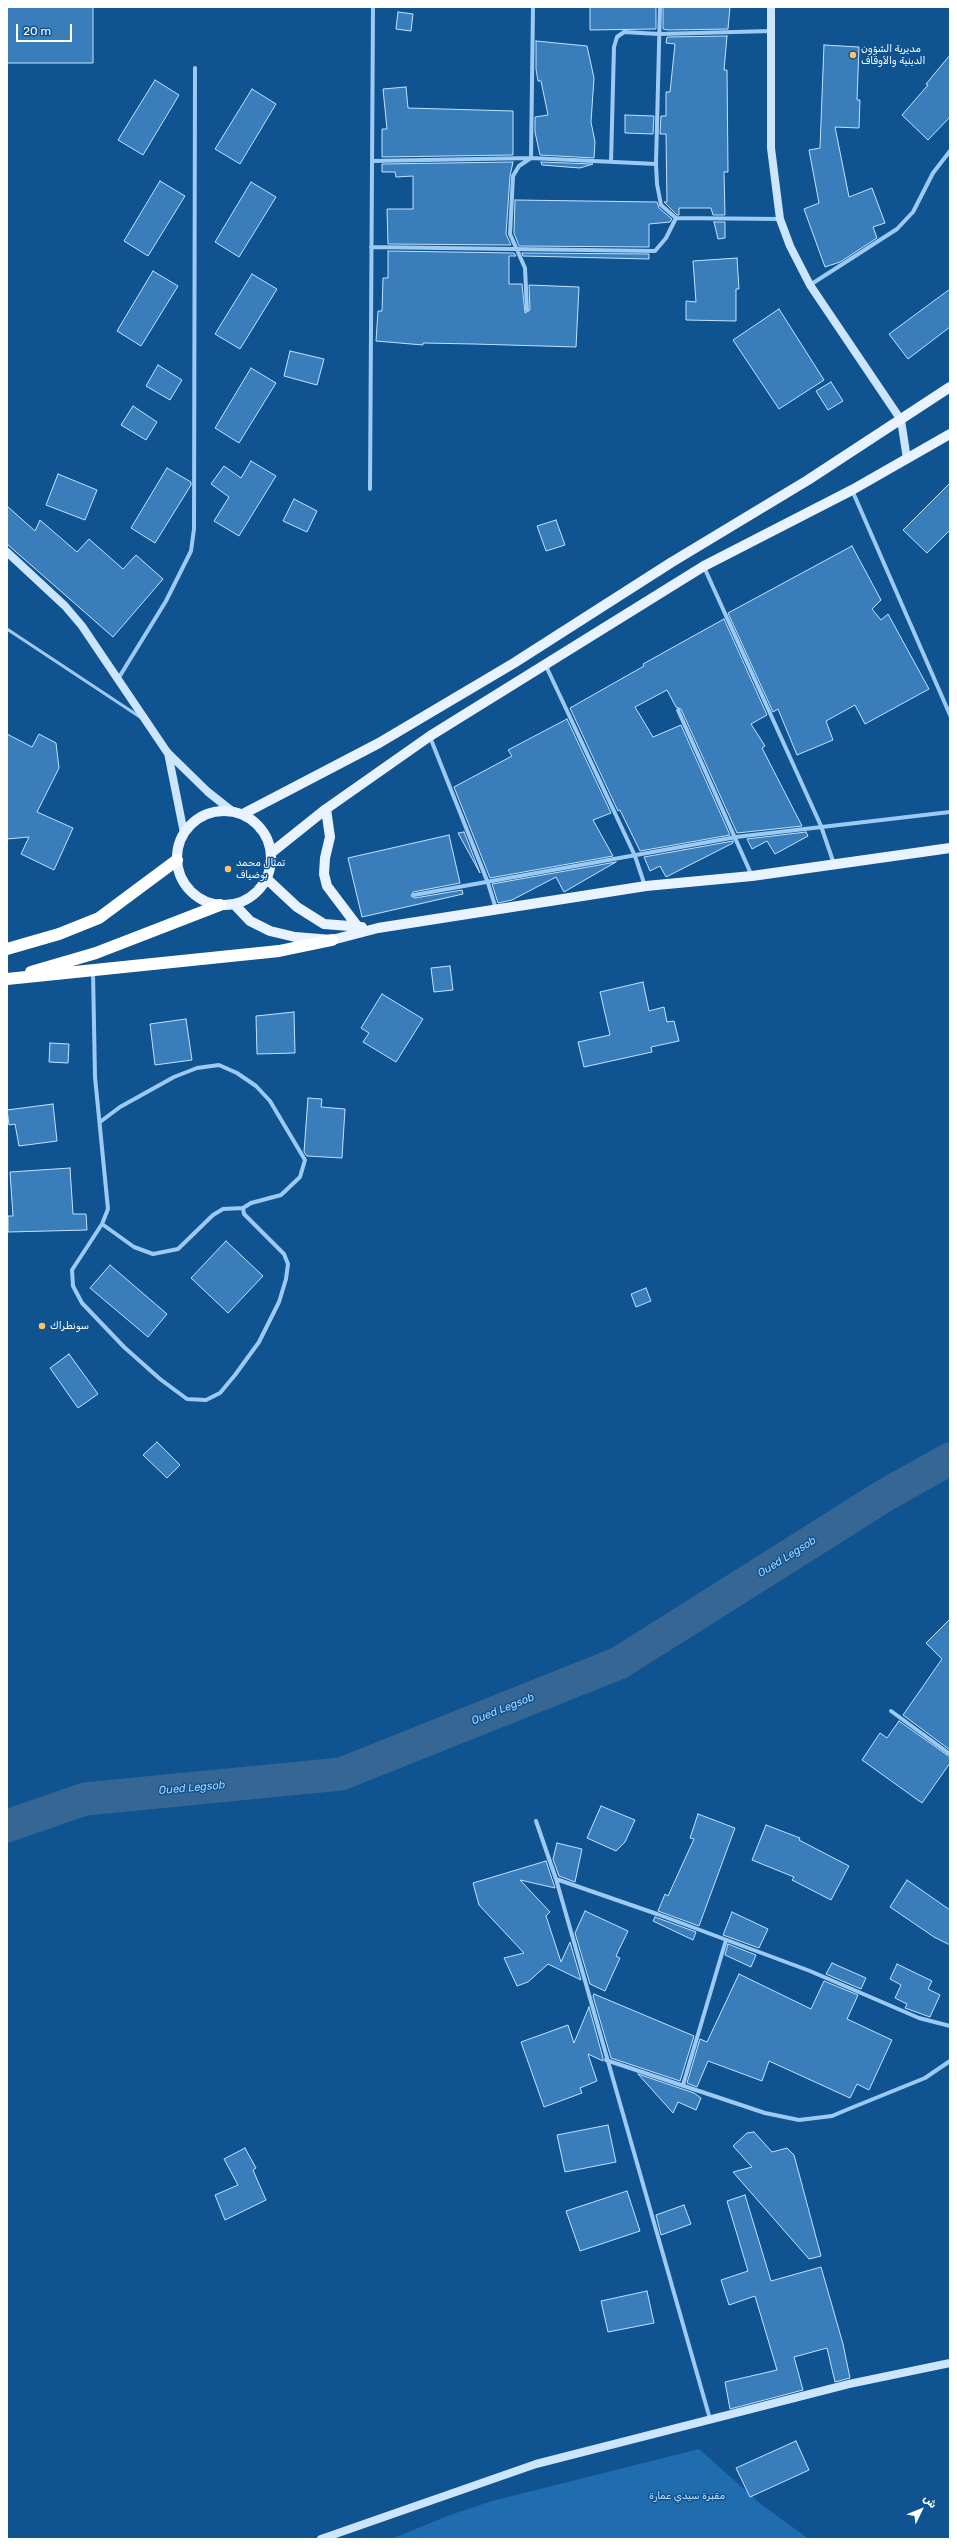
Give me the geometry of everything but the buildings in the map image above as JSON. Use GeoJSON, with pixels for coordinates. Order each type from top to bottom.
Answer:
{"type":"FeatureCollection","features":[{"type":"Feature","properties":{"kind":"highway"},"geometry":{"type":"LineString","coordinates":[[7,950],[59,934],[99,918],[177,860]]}},
{"type":"Feature","properties":{"kind":"highway"},"geometry":{"type":"LineString","coordinates":[[7,979],[96,953],[220,905]]}},
{"type":"Feature","properties":{"kind":"highway"},"geometry":{"type":"LineString","coordinates":[[7,979],[280,951],[332,940]]}},
{"type":"Feature","properties":{"kind":"main road"},"geometry":{"type":"LineString","coordinates":[[771,7],[771,148],[780,219],[790,246],[810,285],[901,420],[907,460]]}},
{"type":"Feature","properties":{"kind":"main road"},"geometry":{"type":"LineString","coordinates":[[243,814],[379,743],[514,663],[901,420],[950,387]]}},
{"type":"Feature","properties":{"kind":"main road"},"geometry":{"type":"LineString","coordinates":[[271,853],[326,809],[430,736],[546,666],[704,566],[852,490],[907,460],[950,434]]}},
{"type":"Feature","properties":{"kind":"main road"},"geometry":{"type":"LineString","coordinates":[[7,552],[65,606],[94,643],[167,752],[208,792],[232,811]]}},
{"type":"Feature","properties":{"kind":"main road"},"geometry":{"type":"LineString","coordinates":[[167,752],[184,833]]}},
{"type":"Feature","properties":{"kind":"main road"},"geometry":{"type":"LineString","coordinates":[[326,809],[330,837],[325,858],[327,886],[358,927]]}},
{"type":"Feature","properties":{"kind":"main road"},"geometry":{"type":"LineString","coordinates":[[218,811],[232,811],[243,814],[263,830],[269,841],[271,866],[267,879],[259,891],[247,900],[234,904],[220,905],[207,902],[190,890],[180,873],[177,860],[178,846],[184,833],[192,822],[204,814],[218,811]]}},
{"type":"Feature","properties":{"kind":"main road"},"geometry":{"type":"LineString","coordinates":[[234,904],[250,922],[270,931],[295,938],[332,940],[378,928],[646,886],[752,876],[950,848]]}},
{"type":"Feature","properties":{"kind":"main road"},"geometry":{"type":"LineString","coordinates":[[267,879],[296,906],[324,924],[378,928]]}},
{"type":"Feature","properties":{"kind":"main road"},"geometry":{"type":"LineString","coordinates":[[321,2539],[536,2464],[849,2384],[950,2362]]}},
{"type":"Feature","properties":{"kind":"street"},"geometry":{"type":"LineString","coordinates":[[370,489],[373,7]]}},
{"type":"Feature","properties":{"kind":"street"},"geometry":{"type":"LineString","coordinates":[[531,158],[533,7]]}},
{"type":"Feature","properties":{"kind":"street"},"geometry":{"type":"LineString","coordinates":[[660,7],[656,164],[657,184],[661,205],[676,218],[780,219]]}},
{"type":"Feature","properties":{"kind":"street"},"geometry":{"type":"LineString","coordinates":[[611,162],[613,53],[617,37],[624,32],[659,34],[771,31]]}},
{"type":"Feature","properties":{"kind":"street"},"geometry":{"type":"LineString","coordinates":[[118,679],[166,601],[190,551],[194,529],[195,68]]}},
{"type":"Feature","properties":{"kind":"street"},"geometry":{"type":"LineString","coordinates":[[810,285],[897,229],[913,212],[932,173],[950,151]]}},
{"type":"Feature","properties":{"kind":"street"},"geometry":{"type":"LineString","coordinates":[[372,161],[531,158],[656,164]]}},
{"type":"Feature","properties":{"kind":"street"},"geometry":{"type":"LineString","coordinates":[[527,310],[525,268],[510,234],[513,176],[519,166],[531,158]]}},
{"type":"Feature","properties":{"kind":"street"},"geometry":{"type":"LineString","coordinates":[[371,247],[515,247],[655,250],[666,238],[676,218]]}},
{"type":"Feature","properties":{"kind":"street"},"geometry":{"type":"LineString","coordinates":[[852,490],[950,714]]}},
{"type":"Feature","properties":{"kind":"street"},"geometry":{"type":"LineString","coordinates":[[704,566],[822,826],[834,864]]}},
{"type":"Feature","properties":{"kind":"street"},"geometry":{"type":"LineString","coordinates":[[546,666],[636,856],[646,886]]}},
{"type":"Feature","properties":{"kind":"street"},"geometry":{"type":"LineString","coordinates":[[678,710],[736,837],[752,876]]}},
{"type":"Feature","properties":{"kind":"street"},"geometry":{"type":"LineString","coordinates":[[430,736],[488,883],[496,909]]}},
{"type":"Feature","properties":{"kind":"street"},"geometry":{"type":"LineString","coordinates":[[414,895],[488,883],[736,837],[950,812]]}},
{"type":"Feature","properties":{"kind":"street"},"geometry":{"type":"LineString","coordinates":[[93,971],[95,1077],[108,1209],[102,1224],[72,1270],[73,1286],[82,1303],[124,1347],[179,1395],[187,1399],[206,1400],[225,1387],[259,1342],[279,1302],[286,1279],[288,1264],[284,1254],[244,1214],[243,1208]]}},
{"type":"Feature","properties":{"kind":"street"},"geometry":{"type":"LineString","coordinates":[[100,1122],[148,1091],[197,1068],[219,1065],[237,1073],[256,1086],[270,1101],[305,1160],[300,1177],[281,1195],[251,1203],[243,1208],[224,1209],[213,1215],[178,1249],[153,1254],[134,1247],[102,1224]]}},
{"type":"Feature","properties":{"kind":"street"},"geometry":{"type":"LineString","coordinates":[[891,1711],[950,1754]]}},
{"type":"Feature","properties":{"kind":"street"},"geometry":{"type":"LineString","coordinates":[[536,1821],[556,1879],[606,2060],[710,2420]]}},
{"type":"Feature","properties":{"kind":"street"},"geometry":{"type":"LineString","coordinates":[[556,1879],[810,1971],[919,2018],[950,2026]]}},
{"type":"Feature","properties":{"kind":"street"},"geometry":{"type":"LineString","coordinates":[[682,2085],[726,1940]]}},
{"type":"Feature","properties":{"kind":"street"},"geometry":{"type":"LineString","coordinates":[[606,2060],[765,2113],[799,2120],[832,2116],[925,2078],[950,2061]]}},
{"type":"Feature","properties":{"kind":"lane"},"geometry":{"type":"LineString","coordinates":[[7,629],[147,722]]}},
{"type":"Feature","properties":{"kind":"green space","name":"مقبرة سيدي عمارة"},"geometry":{"type":"Polygon","coordinates":[[[699,2449],[762,2505],[809,2539],[391,2539],[450,2515],[492,2501],[699,2449]]]}},
{"type":"Feature","properties":{"kind":"waterway","name":"Oued Legsob"},"geometry":{"type":"LineString","coordinates":[[7,1826],[85,1799],[341,1774],[619,1663],[887,1494],[950,1459]]}},
{"type":"Feature","properties":{"kind":"place","name":"مديرية الشؤون الدينية والأوقاف"},"geometry":{"type":"Point","coordinates":[853,55]}},
{"type":"Feature","properties":{"kind":"place","name":"تمثال محمد بوضياف"},"geometry":{"type":"Point","coordinates":[228,869]}},
{"type":"Feature","properties":{"kind":"place","name":"سونطراك"},"geometry":{"type":"Point","coordinates":[42,1326]}}]}
